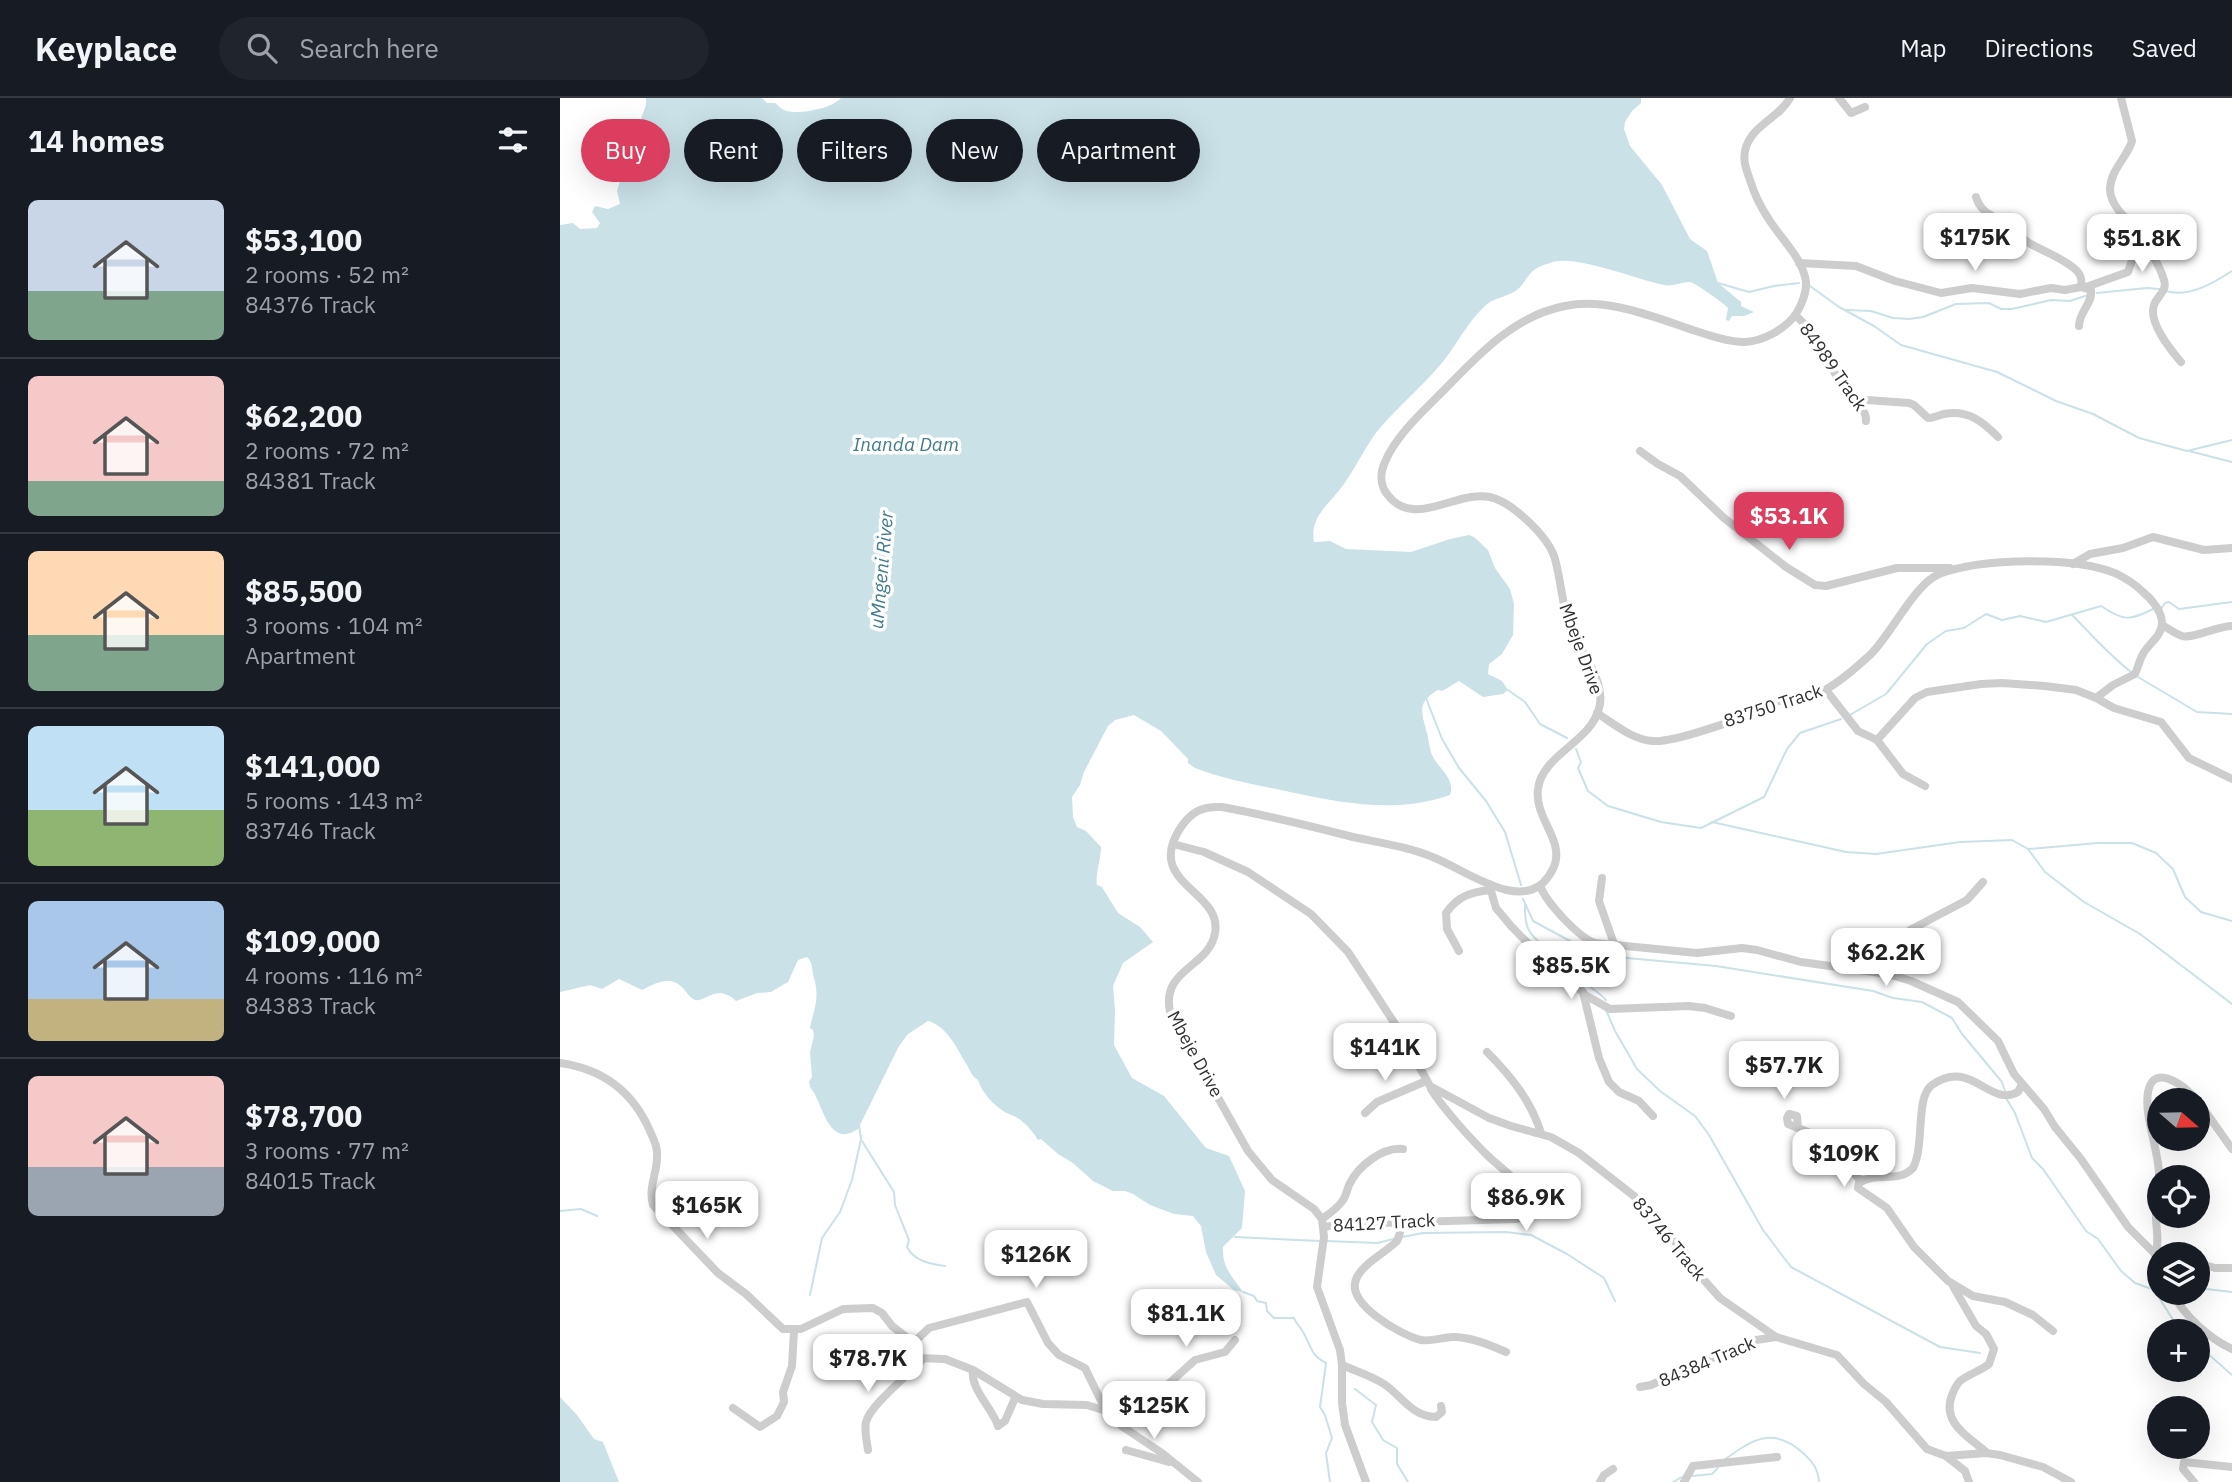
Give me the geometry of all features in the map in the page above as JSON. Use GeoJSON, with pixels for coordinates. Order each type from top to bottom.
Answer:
{"type":"FeatureCollection","features":[{"type":"Feature","properties":{"kind":"street"},"geometry":{"type":"LineString","coordinates":[[1790,98],[1785,107],[1761,124],[1752,136],[1744,159],[1755,194],[1800,263],[1806,281],[1805,293],[1795,315]]}},
{"type":"Feature","properties":{"kind":"street"},"geometry":{"type":"LineString","coordinates":[[1839,98],[1851,113],[1865,107]]}},
{"type":"Feature","properties":{"kind":"street"},"geometry":{"type":"LineString","coordinates":[[2121,98],[2132,141],[2115,171],[2110,192],[2115,204],[2139,233],[2165,280],[2165,290],[2154,306],[2153,317],[2157,330],[2180,362]]}},
{"type":"Feature","properties":{"kind":"street"},"geometry":{"type":"LineString","coordinates":[[1976,197],[1979,206],[1989,216],[2000,220],[2031,244],[2078,272],[2083,287]]}},
{"type":"Feature","properties":{"kind":"street"},"geometry":{"type":"LineString","coordinates":[[1800,263],[1856,266],[1895,281],[1941,293],[1972,288],[2020,294],[2051,288],[2065,290],[2083,287],[2127,272],[2132,260],[2127,219]]}},
{"type":"Feature","properties":{"kind":"street"},"geometry":{"type":"LineString","coordinates":[[2078,326],[2079,318],[2092,296],[2091,290],[2083,287]]}},
{"type":"Feature","properties":{"kind":"street","name":"Mbeje Drive"},"geometry":{"type":"LineString","coordinates":[[1540,887],[1553,869],[1557,854],[1540,805],[1540,781],[1557,758],[1591,726],[1601,699],[1599,686],[1568,621],[1555,558],[1544,537],[1531,524],[1492,498],[1466,497],[1422,510],[1401,506],[1386,493],[1381,478],[1383,466],[1392,449],[1410,427],[1481,352],[1508,331],[1539,313],[1565,306],[1603,304],[1708,335],[1748,342],[1776,332],[1795,315]]}},
{"type":"Feature","properties":{"kind":"street","name":"84989 Track"},"geometry":{"type":"LineString","coordinates":[[1795,315],[1810,330],[1842,384],[1865,412],[1866,421]]}},
{"type":"Feature","properties":{"kind":"street"},"geometry":{"type":"LineString","coordinates":[[1853,399],[1909,403],[1928,418],[1949,413],[1966,415],[1981,421],[1998,437]]}},
{"type":"Feature","properties":{"kind":"street"},"geometry":{"type":"LineString","coordinates":[[1640,450],[1680,476],[1724,519],[1786,567],[1815,585],[1830,585],[1897,568],[1926,566],[1960,569]]}},
{"type":"Feature","properties":{"kind":"street"},"geometry":{"type":"LineString","coordinates":[[2073,564],[2090,554],[2123,548],[2153,537],[2204,550],[2232,548]]}},
{"type":"Feature","properties":{"kind":"street","name":"83750 Track"},"geometry":{"type":"LineString","coordinates":[[1597,713],[1637,737],[1664,741],[1779,701],[1818,694],[1874,650],[1930,580],[1960,569],[2035,561],[2106,570],[2128,580],[2151,599],[2162,625]]}},
{"type":"Feature","properties":{"kind":"street"},"geometry":{"type":"LineString","coordinates":[[2096,698],[2113,685],[2135,674],[2143,653],[2157,637],[2162,625],[2184,637],[2213,628],[2232,626]]}},
{"type":"Feature","properties":{"kind":"street"},"geometry":{"type":"LineString","coordinates":[[1877,740],[1915,698],[1927,692],[1981,684],[2045,685],[2076,690],[2114,708],[2161,722],[2189,758],[2232,779]]}},
{"type":"Feature","properties":{"kind":"street"},"geometry":{"type":"LineString","coordinates":[[1826,690],[1858,732],[1877,740],[1903,774],[1925,786]]}},
{"type":"Feature","properties":{"kind":"street"},"geometry":{"type":"LineString","coordinates":[[1365,1113],[1377,1102],[1428,1084],[1397,1027],[1348,952],[1311,914],[1258,877],[1204,852],[1173,844],[1182,825],[1197,810],[1222,807],[1416,851],[1461,869],[1489,887],[1511,891],[1540,887],[1549,901],[1586,939],[1595,943],[1698,953],[1742,948],[1801,962],[1888,974],[1938,992],[1965,1007],[1998,1041],[2010,1067],[2022,1084],[2044,1108],[2128,1227],[2147,1245]]}},
{"type":"Feature","properties":{"kind":"street","name":"Mbeje Drive"},"geometry":{"type":"LineString","coordinates":[[1173,844],[1172,862],[1176,873],[1212,910],[1216,931],[1210,946],[1174,981],[1168,997],[1170,1012],[1248,1151],[1272,1180],[1314,1209],[1323,1223]]}},
{"type":"Feature","properties":{"kind":"street"},"geometry":{"type":"LineString","coordinates":[[1602,878],[1598,901],[1614,944]]}},
{"type":"Feature","properties":{"kind":"street"},"geometry":{"type":"LineString","coordinates":[[1888,974],[1896,949],[1910,930],[1967,900],[1983,883]]}},
{"type":"Feature","properties":{"kind":"street"},"geometry":{"type":"LineString","coordinates":[[1459,951],[1447,929],[1446,913],[1464,895],[1489,887]]}},
{"type":"Feature","properties":{"kind":"street"},"geometry":{"type":"LineString","coordinates":[[1489,887],[1496,908],[1551,967],[1585,995],[1610,1009],[1689,1006],[1731,1016]]}},
{"type":"Feature","properties":{"kind":"street"},"geometry":{"type":"LineString","coordinates":[[1585,995],[1606,1077],[1616,1090],[1639,1101],[1653,1116]]}},
{"type":"Feature","properties":{"kind":"street"},"geometry":{"type":"LineString","coordinates":[[1488,1052],[1517,1084],[1541,1133]]}},
{"type":"Feature","properties":{"kind":"street"},"geometry":{"type":"LineString","coordinates":[[560,1063],[601,1075],[628,1095],[645,1119],[655,1144],[657,1158],[651,1193],[653,1205],[723,1278],[746,1294],[783,1329],[794,1331],[834,1312],[856,1307],[873,1308],[882,1313],[912,1344],[915,1354],[923,1359],[945,1359],[973,1370],[1015,1398],[1043,1404],[1087,1405],[1106,1411]]}},
{"type":"Feature","properties":{"kind":"street"},"geometry":{"type":"LineString","coordinates":[[1861,1181],[1904,1175],[1913,1168],[1921,1147],[1923,1099],[1933,1084],[1958,1076],[1974,1080],[1994,1094],[2012,1096],[2022,1084]]}},
{"type":"Feature","properties":{"kind":"street"},"geometry":{"type":"LineString","coordinates":[[2149,1088],[2158,1080],[2169,1078],[2185,1088]]}},
{"type":"Feature","properties":{"kind":"street","name":"83746 Track"},"geometry":{"type":"LineString","coordinates":[[1428,1084],[1489,1118],[1541,1133],[1568,1145],[1634,1196],[1682,1249],[1713,1291],[1776,1337],[1837,1355],[1886,1402],[1921,1444],[1936,1454],[1946,1456],[1965,1471],[1969,1482]]}},
{"type":"Feature","properties":{"kind":"street","name":"84127 Track"},"geometry":{"type":"LineString","coordinates":[[1323,1223],[1516,1219],[1527,1216],[1531,1208],[1522,1188],[1476,1143],[1435,1096],[1428,1084]]}},
{"type":"Feature","properties":{"kind":"street"},"geometry":{"type":"LineString","coordinates":[[2210,1118],[2232,1149]]}},
{"type":"Feature","properties":{"kind":"street"},"geometry":{"type":"LineString","coordinates":[[1798,1128],[1815,1135],[1831,1147],[1861,1181]]}},
{"type":"Feature","properties":{"kind":"street"},"geometry":{"type":"LineString","coordinates":[[1333,1224],[1350,1182],[1362,1169],[1390,1149],[1403,1149]]}},
{"type":"Feature","properties":{"kind":"street"},"geometry":{"type":"LineString","coordinates":[[2155,1152],[2159,1172],[2156,1242]]}},
{"type":"Feature","properties":{"kind":"street"},"geometry":{"type":"LineString","coordinates":[[1861,1181],[1859,1190],[1886,1208],[1914,1247],[1951,1283],[1973,1296],[2005,1303],[2033,1315],[2053,1331]]}},
{"type":"Feature","properties":{"kind":"street"},"geometry":{"type":"LineString","coordinates":[[1340,1204],[1323,1223],[1317,1287],[1336,1337],[1342,1365],[1345,1425],[1366,1482]]}},
{"type":"Feature","properties":{"kind":"street"},"geometry":{"type":"LineString","coordinates":[[1399,1223],[1397,1241],[1357,1278],[1354,1290],[1360,1301],[1390,1326],[1419,1339],[1460,1337],[1506,1352]]}},
{"type":"Feature","properties":{"kind":"street"},"geometry":{"type":"LineString","coordinates":[[2210,1267],[2232,1268]]}},
{"type":"Feature","properties":{"kind":"street"},"geometry":{"type":"LineString","coordinates":[[1951,1283],[1976,1326],[1986,1334],[1993,1349],[1989,1364],[1959,1382],[1953,1392],[1950,1406],[1950,1414],[1958,1430],[1986,1453]]}},
{"type":"Feature","properties":{"kind":"street"},"geometry":{"type":"LineString","coordinates":[[912,1344],[929,1328],[1027,1302],[1048,1343],[1059,1355],[1085,1368],[1106,1411],[1123,1427],[1198,1482]]}},
{"type":"Feature","properties":{"kind":"street"},"geometry":{"type":"LineString","coordinates":[[2178,1305],[2220,1343],[2232,1349]]}},
{"type":"Feature","properties":{"kind":"street"},"geometry":{"type":"LineString","coordinates":[[733,1408],[760,1427],[777,1416],[784,1402],[783,1392],[792,1367],[794,1331]]}},
{"type":"Feature","properties":{"kind":"street","name":"84384 Track"},"geometry":{"type":"LineString","coordinates":[[1640,1387],[1651,1385],[1756,1340],[1776,1337]]}},
{"type":"Feature","properties":{"kind":"street"},"geometry":{"type":"LineString","coordinates":[[1164,1388],[1195,1360],[1225,1352],[1235,1340]]}},
{"type":"Feature","properties":{"kind":"street"},"geometry":{"type":"LineString","coordinates":[[868,1450],[865,1429],[869,1416],[923,1359]]}},
{"type":"Feature","properties":{"kind":"street"},"geometry":{"type":"LineString","coordinates":[[1342,1365],[1383,1384],[1405,1405],[1420,1413],[1436,1417],[1442,1412],[1441,1406]]}},
{"type":"Feature","properties":{"kind":"street"},"geometry":{"type":"LineString","coordinates":[[973,1370],[976,1385],[998,1426],[1006,1421],[1015,1398]]}},
{"type":"Feature","properties":{"kind":"street"},"geometry":{"type":"LineString","coordinates":[[1126,1450],[1175,1463]]}},
{"type":"Feature","properties":{"kind":"street"},"geometry":{"type":"LineString","coordinates":[[1946,1456],[1986,1453],[2038,1465],[2071,1482]]}},
{"type":"Feature","properties":{"kind":"street"},"geometry":{"type":"LineString","coordinates":[[1685,1482],[1693,1466],[1777,1457]]}},
{"type":"Feature","properties":{"kind":"street"},"geometry":{"type":"LineString","coordinates":[[2194,1482],[2183,1469],[2184,1462],[2232,1467]]}},
{"type":"Feature","properties":{"kind":"street"},"geometry":{"type":"LineString","coordinates":[[1600,1482],[1604,1475],[1613,1469]]}},
{"type":"Feature","properties":{"kind":"water","name":"Inanda Dam"},"geometry":{"type":"Polygon","coordinates":[[[646,98],[762,98],[784,110],[797,112],[823,108],[841,98],[1641,98],[1641,103],[1625,122],[1624,129],[1630,146],[1662,185],[1690,239],[1707,251],[1718,283],[1741,302],[1741,306],[1754,312],[1744,316],[1732,316],[1729,321],[1726,320],[1728,308],[1690,282],[1664,285],[1606,268],[1573,262],[1560,261],[1539,267],[1518,289],[1490,302],[1479,312],[1441,364],[1375,434],[1344,484],[1322,510],[1313,533],[1314,542],[1330,541],[1346,549],[1411,552],[1450,539],[1469,535],[1474,537],[1488,550],[1495,568],[1510,589],[1514,604],[1513,635],[1502,654],[1489,664],[1488,674],[1502,681],[1508,690],[1503,694],[1483,697],[1459,681],[1431,694],[1422,708],[1431,752],[1449,779],[1450,795],[1410,804],[1370,805],[1330,800],[1230,779],[1195,768],[1161,731],[1134,715],[1115,720],[1108,726],[1084,772],[1072,797],[1073,817],[1077,827],[1086,831],[1101,847],[1097,885],[1102,887],[1118,913],[1140,927],[1153,942],[1123,963],[1113,986],[1114,1045],[1132,1078],[1164,1096],[1206,1148],[1229,1156],[1245,1191],[1242,1228],[1223,1247],[1223,1254],[1228,1271],[1243,1292],[1234,1290],[1216,1275],[1206,1252],[1201,1226],[1193,1216],[1174,1214],[1150,1205],[1133,1194],[1113,1191],[1093,1181],[1041,1139],[1038,1140],[1021,1120],[1003,1111],[992,1101],[982,1090],[950,1037],[940,1027],[928,1021],[908,1034],[899,1046],[858,1129],[848,1134],[833,1129],[809,1082],[812,1077],[810,1052],[814,1036],[810,1028],[816,992],[811,964],[807,957],[798,960],[788,982],[771,992],[757,993],[736,1001],[718,993],[695,1000],[678,984],[668,981],[642,990],[619,979],[602,989],[590,985],[560,992],[560,225],[573,223],[580,229],[597,228],[600,223],[592,212],[595,206],[608,209],[620,204],[617,191],[619,182],[670,182],[670,119],[641,119],[646,98]]]}},
{"type":"Feature","properties":{"kind":"water"},"geometry":{"type":"Polygon","coordinates":[[[560,1397],[594,1439],[603,1442],[619,1482],[560,1482],[560,1397]]]}},
{"type":"Feature","properties":{"kind":"waterway"},"geometry":{"type":"LineString","coordinates":[[2166,291],[2192,291],[2232,271]]}},
{"type":"Feature","properties":{"kind":"waterway"},"geometry":{"type":"LineString","coordinates":[[1718,283],[1749,292],[1799,283]]}},
{"type":"Feature","properties":{"kind":"waterway"},"geometry":{"type":"LineString","coordinates":[[1810,286],[1901,345],[1997,372],[2056,401],[2093,414],[2139,438],[2187,451],[2232,440]]}},
{"type":"Feature","properties":{"kind":"waterway"},"geometry":{"type":"LineString","coordinates":[[2097,293],[2159,289]]}},
{"type":"Feature","properties":{"kind":"waterway"},"geometry":{"type":"LineString","coordinates":[[1846,310],[1871,311],[1893,318],[1909,319],[1923,317],[1956,304],[1989,303],[2001,309],[2012,309],[2051,300],[2070,301],[2088,295]]}},
{"type":"Feature","properties":{"kind":"waterway"},"geometry":{"type":"LineString","coordinates":[[2189,451],[2232,462]]}},
{"type":"Feature","properties":{"kind":"waterway"},"geometry":{"type":"LineString","coordinates":[[2161,609],[2169,602],[2179,609],[2232,602]]}},
{"type":"Feature","properties":{"kind":"waterway"},"geometry":{"type":"LineString","coordinates":[[1850,715],[1886,694],[1927,644],[1946,631],[1964,628],[1986,614],[2002,620],[2020,616],[2046,622],[2101,606],[2127,618],[2153,609]]}},
{"type":"Feature","properties":{"kind":"waterway"},"geometry":{"type":"LineString","coordinates":[[2072,615],[2131,672]]}},
{"type":"Feature","properties":{"kind":"waterway"},"geometry":{"type":"LineString","coordinates":[[2138,677],[2197,712],[2232,714]]}},
{"type":"Feature","properties":{"kind":"waterway"},"geometry":{"type":"LineString","coordinates":[[1508,690],[1525,702],[1540,724],[1567,738]]}},
{"type":"Feature","properties":{"kind":"waterway"},"geometry":{"type":"LineString","coordinates":[[1426,698],[1442,739],[1459,768],[1486,801],[1505,832],[1521,885]]}},
{"type":"Feature","properties":{"kind":"waterway"},"geometry":{"type":"LineString","coordinates":[[1576,749],[1581,762],[1578,768],[1588,791],[1608,806],[1661,822],[1701,828],[1764,797],[1787,749],[1800,733],[1841,719]]}},
{"type":"Feature","properties":{"kind":"waterway"},"geometry":{"type":"LineString","coordinates":[[1712,822],[1846,852],[1876,854],[1960,842],[2012,840],[2028,849],[2045,872],[2084,902],[2140,934],[2232,1004]]}},
{"type":"Feature","properties":{"kind":"waterway"},"geometry":{"type":"LineString","coordinates":[[2029,849],[2132,843],[2156,853],[2173,869],[2185,897],[2201,912],[2232,921]]}},
{"type":"Feature","properties":{"kind":"waterway"},"geometry":{"type":"LineString","coordinates":[[1523,899],[1533,921],[1583,948],[1604,956],[1716,966],[1873,991],[1893,998],[1922,1002],[1952,1018],[2002,1082],[2005,1091]]}},
{"type":"Feature","properties":{"kind":"waterway"},"geometry":{"type":"LineString","coordinates":[[1525,905],[1526,922],[1531,934],[1569,973],[1606,1000]]}},
{"type":"Feature","properties":{"kind":"waterway"},"geometry":{"type":"LineString","coordinates":[[1606,1010],[1637,1069],[1660,1091],[1695,1116],[1709,1135],[1763,1230],[1791,1267],[1940,1347],[1980,1353]]}},
{"type":"Feature","properties":{"kind":"waterway"},"geometry":{"type":"LineString","coordinates":[[2006,1098],[2015,1113],[2032,1158],[2043,1169],[2086,1231],[2098,1239],[2121,1271],[2135,1283],[2147,1287]]}},
{"type":"Feature","properties":{"kind":"waterway"},"geometry":{"type":"LineString","coordinates":[[810,1295],[822,1238],[840,1212],[852,1180],[861,1139],[859,1125]]}},
{"type":"Feature","properties":{"kind":"waterway"},"geometry":{"type":"LineString","coordinates":[[862,1141],[894,1192],[895,1205],[909,1240],[907,1247],[910,1252],[923,1261],[945,1266]]}},
{"type":"Feature","properties":{"kind":"waterway"},"geometry":{"type":"LineString","coordinates":[[560,1211],[581,1209],[597,1216]]}},
{"type":"Feature","properties":{"kind":"waterway"},"geometry":{"type":"LineString","coordinates":[[1402,1237],[1423,1233],[1506,1232],[1531,1235],[1604,1278],[1615,1301]]}},
{"type":"Feature","properties":{"kind":"waterway"},"geometry":{"type":"LineString","coordinates":[[1235,1237],[1320,1241]]}},
{"type":"Feature","properties":{"kind":"waterway"},"geometry":{"type":"LineString","coordinates":[[1326,1241],[1378,1243],[1393,1239]]}},
{"type":"Feature","properties":{"kind":"waterway"},"geometry":{"type":"LineString","coordinates":[[2210,1289],[2232,1292]]}},
{"type":"Feature","properties":{"kind":"waterway"},"geometry":{"type":"LineString","coordinates":[[1243,1292],[1266,1303],[1267,1311],[1274,1318],[1294,1318],[1314,1353],[1326,1363],[1320,1407],[1332,1438],[1326,1453],[1330,1482]]}},
{"type":"Feature","properties":{"kind":"waterway"},"geometry":{"type":"LineString","coordinates":[[2164,1305],[2173,1319]]}},
{"type":"Feature","properties":{"kind":"waterway"},"geometry":{"type":"LineString","coordinates":[[2210,1356],[2232,1375]]}},
{"type":"Feature","properties":{"kind":"waterway"},"geometry":{"type":"LineString","coordinates":[[1355,1389],[1376,1405],[1372,1422],[1383,1440],[1397,1448],[1397,1464],[1408,1482]]}},
{"type":"Feature","properties":{"kind":"waterway"},"geometry":{"type":"LineString","coordinates":[[1724,1460],[1754,1441],[1772,1438],[1782,1440],[1810,1460],[1816,1469],[1819,1482]]}},
{"type":"Feature","properties":{"kind":"waterway"},"geometry":{"type":"LineString","coordinates":[[1692,1476],[1712,1474],[1718,1468]]}},
{"type":"Feature","properties":{"kind":"waterway"},"geometry":{"type":"LineString","coordinates":[[1673,1482],[1682,1477]]}},
{"type":"Feature","properties":{"kind":"water label","name":"uMngeni River"},"geometry":{"type":"Point","coordinates":[881,570]}}]}
